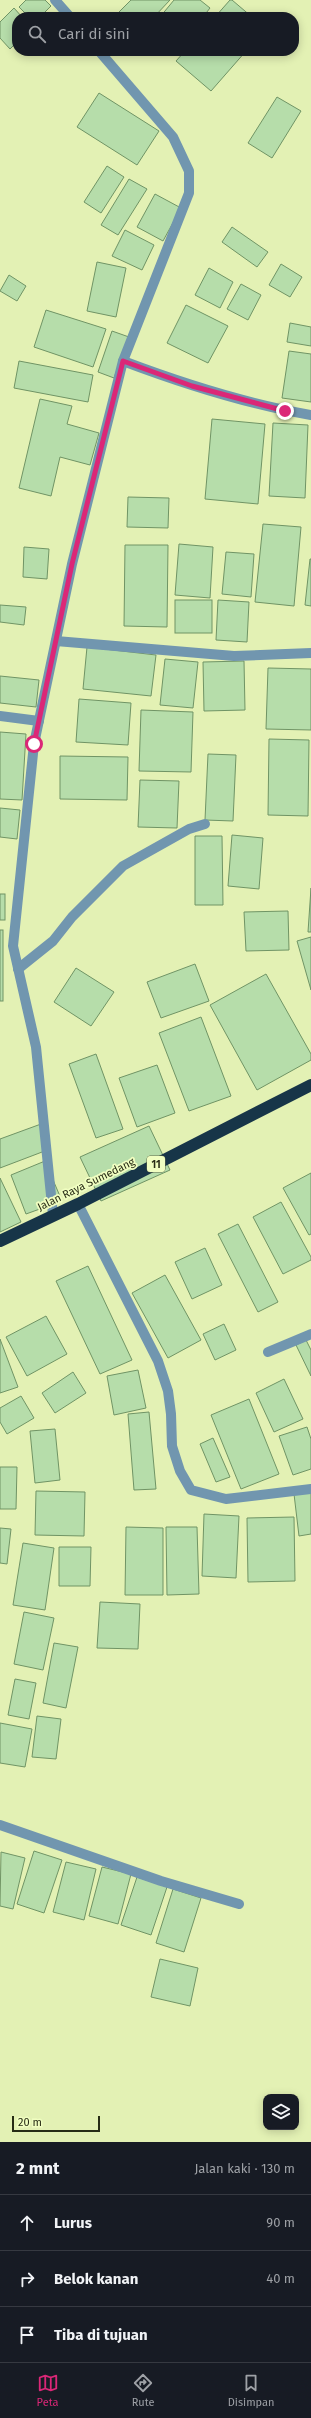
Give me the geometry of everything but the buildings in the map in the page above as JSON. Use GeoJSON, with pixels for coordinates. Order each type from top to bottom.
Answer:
{"type":"FeatureCollection","features":[{"type":"Feature","properties":{"kind":"highway","name":"Jalan Raya Sumedang"},"geometry":{"type":"LineString","coordinates":[[0,1240],[78,1204],[311,1085]]}},
{"type":"Feature","properties":{"kind":"street"},"geometry":{"type":"LineString","coordinates":[[55,0],[66,12]]}},
{"type":"Feature","properties":{"kind":"street"},"geometry":{"type":"LineString","coordinates":[[53,1215],[36,1047],[13,946],[34,744],[72,564],[123,361],[189,193],[189,171],[173,137],[103,56]]}},
{"type":"Feature","properties":{"kind":"street"},"geometry":{"type":"LineString","coordinates":[[123,361],[192,386],[285,411],[311,415]]}},
{"type":"Feature","properties":{"kind":"street"},"geometry":{"type":"LineString","coordinates":[[56,641],[234,656],[311,653]]}},
{"type":"Feature","properties":{"kind":"street"},"geometry":{"type":"LineString","coordinates":[[0,716],[39,721]]}},
{"type":"Feature","properties":{"kind":"street"},"geometry":{"type":"LineString","coordinates":[[18,970],[53,941],[72,917],[123,866],[189,829],[205,824]]}},
{"type":"Feature","properties":{"kind":"street"},"geometry":{"type":"LineString","coordinates":[[78,1204],[158,1361],[168,1391],[172,1414],[172,1446],[180,1471],[191,1490],[226,1499],[311,1489]]}},
{"type":"Feature","properties":{"kind":"street"},"geometry":{"type":"LineString","coordinates":[[268,1352],[311,1334]]}},
{"type":"Feature","properties":{"kind":"street"},"geometry":{"type":"LineString","coordinates":[[0,1825],[161,1880],[239,1904]]}},
{"type":"Feature","properties":{"kind":"route"},"geometry":{"type":"LineString","coordinates":[[34,744],[72,564],[123,361],[192,386],[285,411]]}}]}
